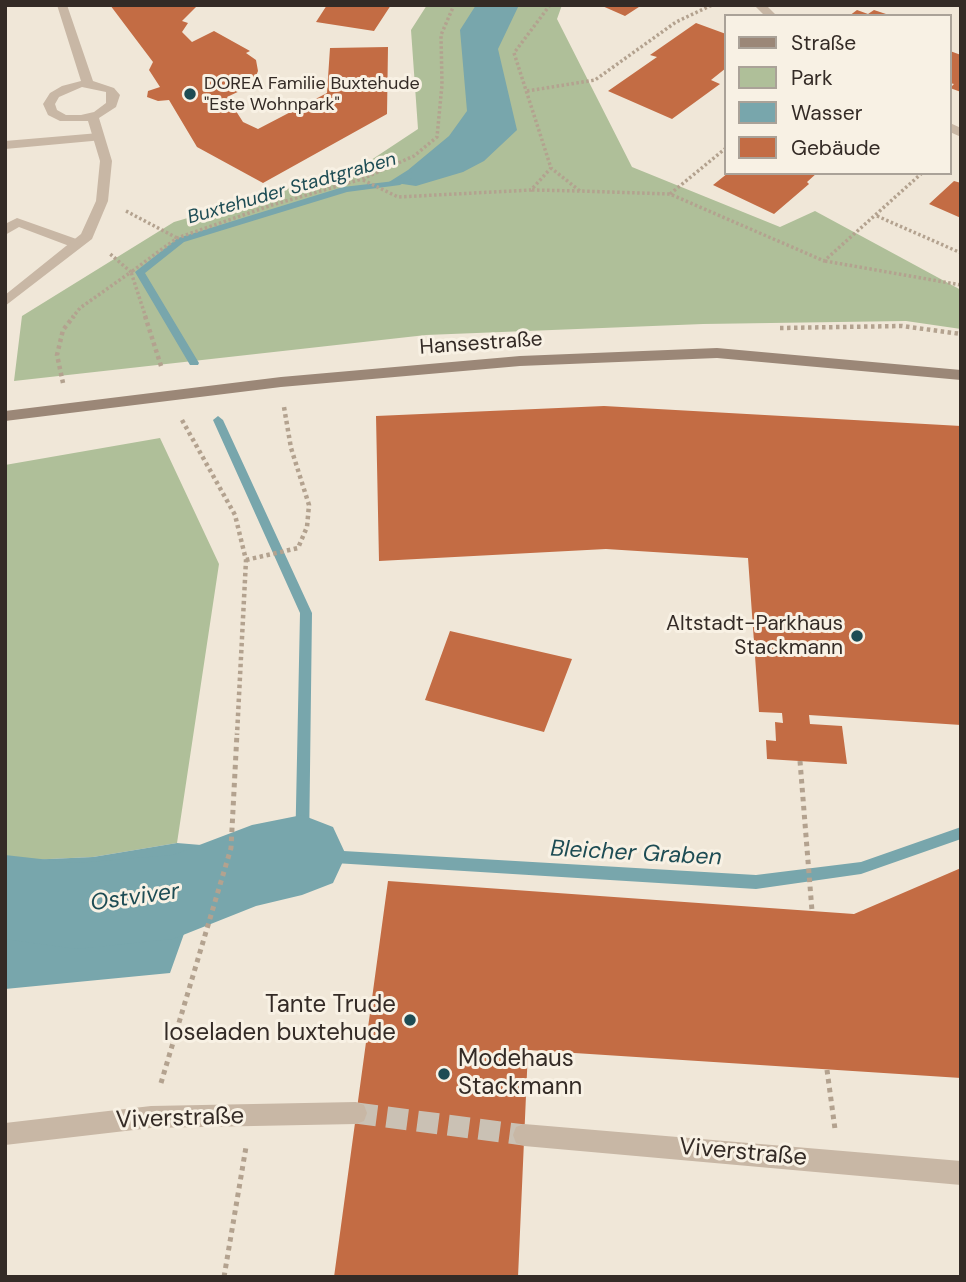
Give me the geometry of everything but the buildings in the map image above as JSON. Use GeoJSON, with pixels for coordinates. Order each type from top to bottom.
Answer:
{"type":"FeatureCollection","features":[{"type":"Feature","properties":{"kind":"street"},"geometry":{"type":"LineString","coordinates":[[62,5],[88,84]]}},
{"type":"Feature","properties":{"kind":"street"},"geometry":{"type":"LineString","coordinates":[[88,84],[103,86],[114,95],[110,107],[93,117],[64,118],[55,115],[49,107],[51,98],[61,90],[88,84]]}},
{"type":"Feature","properties":{"kind":"street"},"geometry":{"type":"LineString","coordinates":[[5,302],[87,236],[102,201],[106,161],[93,117]]}},
{"type":"Feature","properties":{"kind":"street"},"geometry":{"type":"LineString","coordinates":[[5,145],[99,137]]}},
{"type":"Feature","properties":{"kind":"street"},"geometry":{"type":"LineString","coordinates":[[5,231],[17,222],[77,244]]}},
{"type":"Feature","properties":{"kind":"street","name":"Hansestraße"},"geometry":{"type":"LineString","coordinates":[[5,416],[281,382],[520,361],[717,353],[961,375]]}},
{"type":"Feature","properties":{"kind":"street","name":"Viverstraße"},"geometry":{"type":"LineString","coordinates":[[5,1133],[151,1117],[356,1113]]}},
{"type":"Feature","properties":{"kind":"street","name":"Viverstraße"},"geometry":{"type":"LineString","coordinates":[[524,1135],[961,1172]]}},
{"type":"Feature","properties":{"kind":"path"},"geometry":{"type":"LineString","coordinates":[[71,407],[63,387],[58,355],[63,330],[80,309],[177,238],[272,205],[362,179],[414,156],[437,137],[442,85],[441,35],[454,5]]}},
{"type":"Feature","properties":{"kind":"path"},"geometry":{"type":"LineString","coordinates":[[550,5],[514,53],[551,168],[580,191]]}},
{"type":"Feature","properties":{"kind":"path"},"geometry":{"type":"LineString","coordinates":[[527,91],[595,80],[676,22],[712,5]]}},
{"type":"Feature","properties":{"kind":"path"},"geometry":{"type":"LineString","coordinates":[[670,194],[724,150]]}},
{"type":"Feature","properties":{"kind":"path"},"geometry":{"type":"LineString","coordinates":[[531,190],[551,168]]}},
{"type":"Feature","properties":{"kind":"path"},"geometry":{"type":"LineString","coordinates":[[824,261],[920,175]]}},
{"type":"Feature","properties":{"kind":"path"},"geometry":{"type":"LineString","coordinates":[[362,179],[398,197],[531,190],[670,194],[824,261],[961,285]]}},
{"type":"Feature","properties":{"kind":"path"},"geometry":{"type":"LineString","coordinates":[[102,201],[136,215],[177,238]]}},
{"type":"Feature","properties":{"kind":"path"},"geometry":{"type":"LineString","coordinates":[[877,216],[961,253]]}},
{"type":"Feature","properties":{"kind":"path"},"geometry":{"type":"LineString","coordinates":[[131,272],[162,369]]}},
{"type":"Feature","properties":{"kind":"path"},"geometry":{"type":"LineString","coordinates":[[246,559],[298,548],[307,527],[309,505],[292,448],[281,382]]}},
{"type":"Feature","properties":{"kind":"path"},"geometry":{"type":"LineString","coordinates":[[151,1117],[217,902],[230,848],[246,559],[235,515],[182,420]]}},
{"type":"Feature","properties":{"kind":"path"},"geometry":{"type":"LineString","coordinates":[[800,761],[812,911]]}},
{"type":"Feature","properties":{"kind":"path"},"geometry":{"type":"LineString","coordinates":[[827,1070],[839,1161]]}},
{"type":"Feature","properties":{"kind":"path"},"geometry":{"type":"LineString","coordinates":[[224,1277],[251,1116]]}},
{"type":"Feature","properties":{"kind":"green space"},"geometry":{"type":"Polygon","coordinates":[[[427,5],[562,5],[557,19],[632,167],[780,227],[815,211],[961,290],[961,329],[906,321],[703,324],[426,335],[14,381],[22,316],[174,222],[359,168],[418,129],[411,30],[427,5]]]}},
{"type":"Feature","properties":{"kind":"green space"},"geometry":{"type":"Polygon","coordinates":[[[160,438],[219,564],[177,843],[93,857],[5,861],[5,465],[160,438]]]}},
{"type":"Feature","properties":{"kind":"water"},"geometry":{"type":"Polygon","coordinates":[[[476,5],[519,5],[498,49],[517,130],[484,161],[463,172],[416,186],[389,182],[449,136],[467,111],[460,30],[476,5]]]}},
{"type":"Feature","properties":{"kind":"water"},"geometry":{"type":"Polygon","coordinates":[[[177,843],[201,845],[210,861],[170,973],[5,989],[5,861],[93,857],[177,843]]]}},
{"type":"Feature","properties":{"kind":"waterway","name":"Buxtehuder Stadtgraben"},"geometry":{"type":"LineString","coordinates":[[194,363],[140,272],[181,240],[346,189],[397,183],[411,175]]}},
{"type":"Feature","properties":{"kind":"waterway","name":"Bleicher Graben"},"geometry":{"type":"LineString","coordinates":[[218,420],[306,613],[302,855],[756,882],[861,868],[961,833]]}},
{"type":"Feature","properties":{"kind":"waterway","name":"Ostviver"},"geometry":{"type":"LineString","coordinates":[[5,897],[76,906],[173,897],[252,866],[302,855]]}},
{"type":"Feature","properties":{"kind":"tunnel"},"geometry":{"type":"LineString","coordinates":[[356,1113],[524,1135]]}},
{"type":"Feature","properties":{"kind":"place","name":"DOREA Familie Buxtehude \"Este Wohnpark\""},"geometry":{"type":"Point","coordinates":[190,94]}},
{"type":"Feature","properties":{"kind":"place","name":"Altstadt-Parkhaus Stackmann"},"geometry":{"type":"Point","coordinates":[857,636]}},
{"type":"Feature","properties":{"kind":"place","name":"Tante Trude loseladen buxtehude"},"geometry":{"type":"Point","coordinates":[410,1020]}},
{"type":"Feature","properties":{"kind":"place","name":"Modehaus Stackmann"},"geometry":{"type":"Point","coordinates":[444,1074]}}]}
